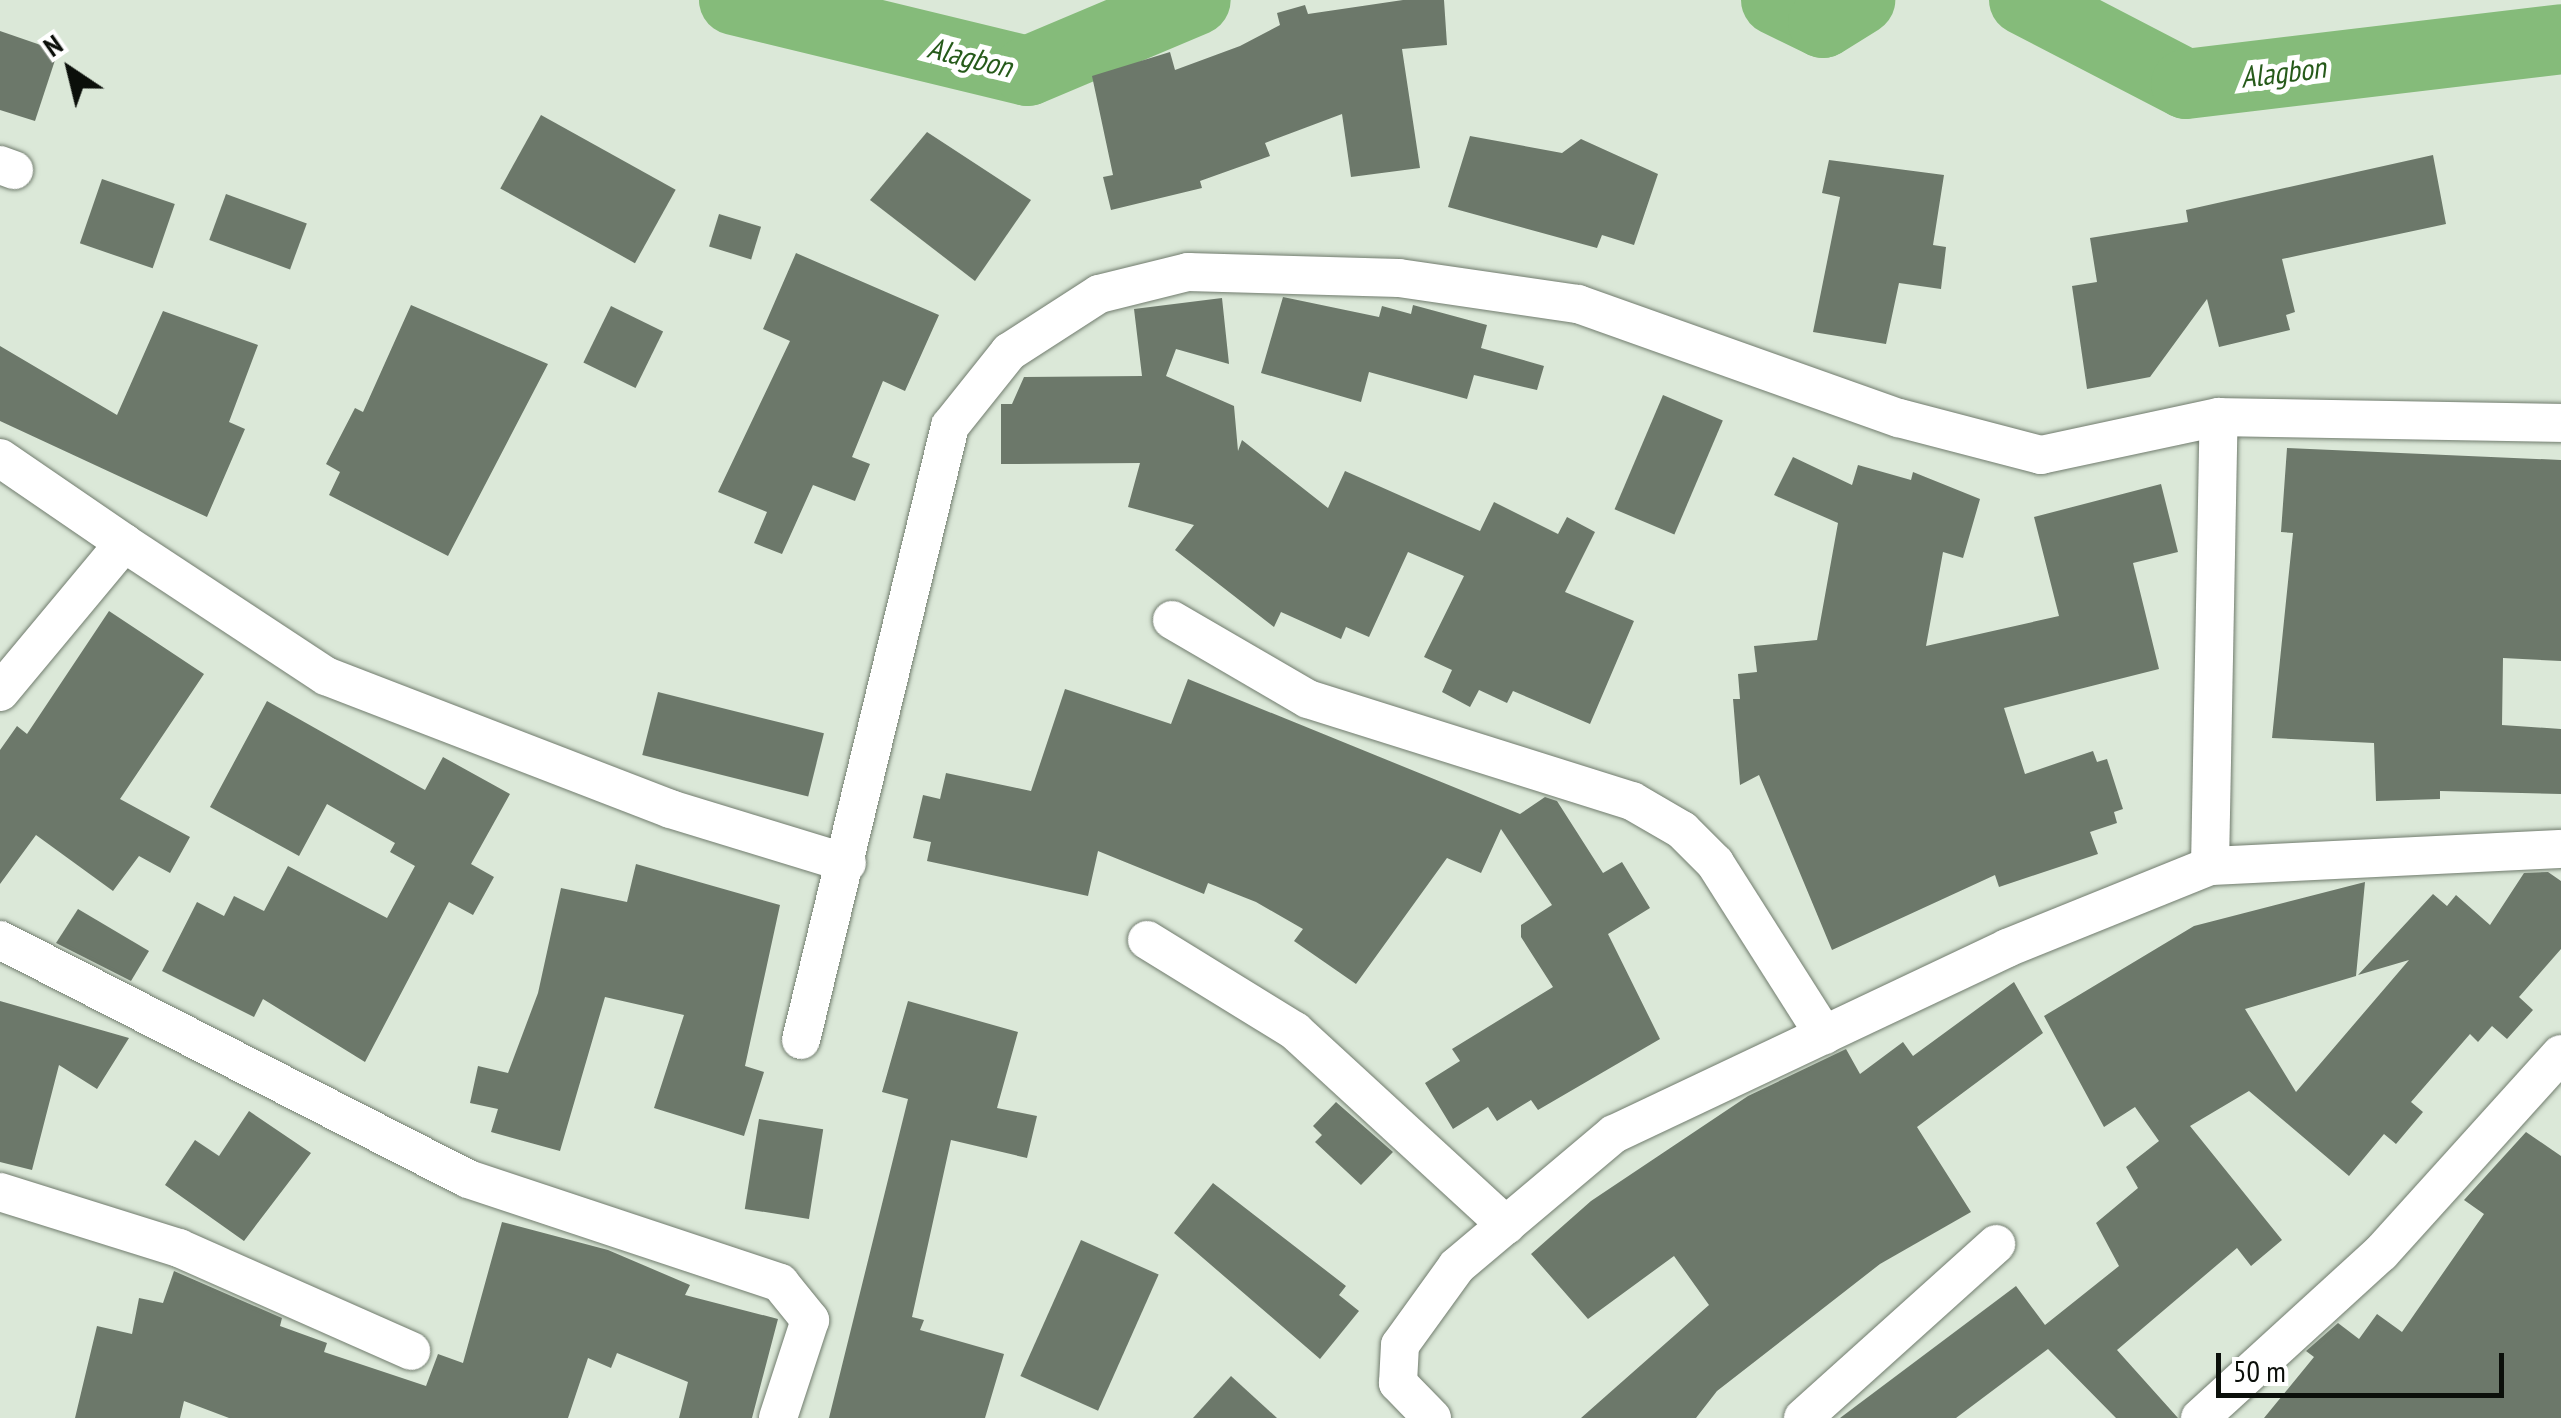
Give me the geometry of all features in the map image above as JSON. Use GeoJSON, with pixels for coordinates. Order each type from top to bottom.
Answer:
{"type":"FeatureCollection","features":[{"type":"Feature","properties":{"kind":"street"},"geometry":{"type":"LineString","coordinates":[[802,1040],[950,426],[1010,352],[1099,294],[1188,272],[1399,278],[1578,304],[1900,418],[2040,455],[2219,416],[2561,423]]}},
{"type":"Feature","properties":{"kind":"street"},"geometry":{"type":"LineString","coordinates":[[2210,866],[2219,416]]}},
{"type":"Feature","properties":{"kind":"street"},"geometry":{"type":"LineString","coordinates":[[0,458],[326,676],[670,809],[847,863]]}},
{"type":"Feature","properties":{"kind":"street"},"geometry":{"type":"LineString","coordinates":[[0,692],[124,543]]}},
{"type":"Feature","properties":{"kind":"street"},"geometry":{"type":"LineString","coordinates":[[1172,620],[1308,699],[1632,801],[1682,830],[1715,863],[1824,1035]]}},
{"type":"Feature","properties":{"kind":"street"},"geometry":{"type":"LineString","coordinates":[[1432,1418],[1398,1383],[1400,1345],[1457,1266],[1614,1134],[1824,1035],[2210,866],[2561,849]]}},
{"type":"Feature","properties":{"kind":"street"},"geometry":{"type":"LineString","coordinates":[[0,940],[468,1179],[780,1283],[810,1320],[778,1418]]}},
{"type":"Feature","properties":{"kind":"street"},"geometry":{"type":"LineString","coordinates":[[1146,940],[1295,1030],[1506,1225]]}},
{"type":"Feature","properties":{"kind":"street"},"geometry":{"type":"LineString","coordinates":[[2200,1418],[2380,1253],[2561,1054]]}},
{"type":"Feature","properties":{"kind":"street"},"geometry":{"type":"LineString","coordinates":[[0,1192],[179,1248],[411,1351]]}},
{"type":"Feature","properties":{"kind":"street"},"geometry":{"type":"LineString","coordinates":[[1803,1418],[1996,1244]]}},
{"type":"Feature","properties":{"kind":"building"},"geometry":{"type":"Polygon","coordinates":[[[1403,0],[1444,0],[1447,45],[1402,49],[1420,168],[1351,177],[1342,114],[1265,143],[1270,156],[1200,181],[1202,188],[1111,210],[1103,177],[1113,175],[1092,76],[1170,52],[1175,70],[1240,46],[1280,25],[1277,13],[1305,5],[1308,14],[1403,0]]]}},
{"type":"Feature","properties":{"kind":"building"},"geometry":{"type":"Polygon","coordinates":[[[0,31],[58,51],[35,121],[0,110],[0,31]]]}},
{"type":"Feature","properties":{"kind":"building"},"geometry":{"type":"Polygon","coordinates":[[[541,115],[676,190],[635,263],[500,188],[541,115]]]}},
{"type":"Feature","properties":{"kind":"building"},"geometry":{"type":"Polygon","coordinates":[[[927,132],[1031,200],[975,281],[870,200],[927,132]]]}},
{"type":"Feature","properties":{"kind":"building"},"geometry":{"type":"Polygon","coordinates":[[[1470,136],[1562,153],[1581,139],[1658,174],[1634,245],[1602,235],[1597,248],[1448,207],[1470,136]]]}},
{"type":"Feature","properties":{"kind":"building"},"geometry":{"type":"Polygon","coordinates":[[[2433,155],[2446,224],[2282,259],[2295,312],[2286,315],[2290,330],[2219,347],[2207,299],[2150,377],[2087,389],[2072,286],[2097,282],[2090,238],[2188,222],[2186,210],[2433,155]]]}},
{"type":"Feature","properties":{"kind":"building"},"geometry":{"type":"Polygon","coordinates":[[[1829,160],[1944,175],[1933,245],[1946,247],[1941,289],[1899,283],[1886,344],[1813,332],[1840,197],[1822,193],[1829,160]]]}},
{"type":"Feature","properties":{"kind":"building"},"geometry":{"type":"Polygon","coordinates":[[[102,179],[175,204],[153,268],[80,243],[102,179]]]}},
{"type":"Feature","properties":{"kind":"building"},"geometry":{"type":"Polygon","coordinates":[[[226,194],[307,223],[290,269],[209,240],[226,194]]]}},
{"type":"Feature","properties":{"kind":"building"},"geometry":{"type":"Polygon","coordinates":[[[719,214],[761,227],[751,259],[709,247],[719,214]]]}},
{"type":"Feature","properties":{"kind":"building"},"geometry":{"type":"Polygon","coordinates":[[[796,253],[939,315],[905,391],[883,381],[852,457],[870,464],[855,501],[813,485],[782,554],[754,543],[767,512],[718,492],[790,341],[763,329],[796,253]]]}},
{"type":"Feature","properties":{"kind":"building"},"geometry":{"type":"Polygon","coordinates":[[[1283,297],[1379,317],[1382,306],[1411,314],[1413,305],[1487,325],[1481,348],[1544,366],[1537,390],[1474,375],[1467,399],[1369,372],[1361,402],[1261,373],[1283,297]]]}},
{"type":"Feature","properties":{"kind":"building"},"geometry":{"type":"Polygon","coordinates":[[[1222,298],[1229,364],[1176,349],[1166,376],[1234,406],[1238,451],[1242,440],[1328,508],[1345,471],[1480,531],[1494,502],[1558,534],[1567,517],[1595,532],[1565,592],[1634,621],[1590,724],[1513,691],[1507,703],[1479,690],[1470,707],[1442,692],[1452,670],[1424,657],[1464,576],[1408,552],[1369,637],[1346,627],[1341,639],[1281,612],[1274,627],[1175,550],[1194,525],[1128,507],[1140,463],[1001,464],[1001,404],[1012,404],[1024,377],[1142,376],[1134,309],[1222,298]]]}},
{"type":"Feature","properties":{"kind":"building"},"geometry":{"type":"Polygon","coordinates":[[[411,305],[548,364],[448,556],[329,495],[340,472],[326,464],[355,408],[363,412],[411,305]]]}},
{"type":"Feature","properties":{"kind":"building"},"geometry":{"type":"Polygon","coordinates":[[[611,306],[663,331],[636,388],[583,363],[611,306]]]}},
{"type":"Feature","properties":{"kind":"building"},"geometry":{"type":"Polygon","coordinates":[[[163,311],[258,345],[229,422],[245,429],[207,517],[0,421],[0,346],[117,415],[163,311]]]}},
{"type":"Feature","properties":{"kind":"building"},"geometry":{"type":"Polygon","coordinates":[[[1663,395],[1723,420],[1674,535],[1615,509],[1663,395]]]}},
{"type":"Feature","properties":{"kind":"building"},"geometry":{"type":"Polygon","coordinates":[[[2287,448],[2561,460],[2561,661],[2503,658],[2502,725],[2561,729],[2561,794],[2440,791],[2440,799],[2376,801],[2374,743],[2272,738],[2293,533],[2281,532],[2287,448]]]}},
{"type":"Feature","properties":{"kind":"building"},"geometry":{"type":"Polygon","coordinates":[[[1793,457],[1852,485],[1858,465],[1911,480],[1913,472],[1980,499],[1963,558],[1943,552],[1926,646],[2059,616],[2034,517],[2161,484],[2178,552],[2133,563],[2159,669],[2004,708],[2025,774],[2093,751],[2097,762],[2107,759],[2123,809],[2114,812],[2117,823],[2090,832],[2098,854],[1999,887],[1995,875],[1832,950],[1759,775],[1740,785],[1733,699],[1740,699],[1738,674],[1757,672],[1754,646],[1817,640],[1838,523],[1774,495],[1793,457]]]}},
{"type":"Feature","properties":{"kind":"building"},"geometry":{"type":"Polygon","coordinates":[[[109,611],[204,674],[120,799],[190,837],[170,873],[139,856],[113,891],[36,835],[0,884],[0,750],[17,726],[27,734],[109,611]]]}},
{"type":"Feature","properties":{"kind":"building"},"geometry":{"type":"Polygon","coordinates":[[[1188,679],[1520,814],[1545,797],[1557,801],[1603,873],[1622,862],[1650,908],[1608,934],[1660,1039],[1538,1110],[1531,1100],[1497,1121],[1488,1107],[1453,1129],[1425,1083],[1460,1061],[1452,1049],[1553,987],[1521,937],[1521,925],[1552,905],[1501,829],[1481,873],[1447,858],[1356,984],[1294,941],[1303,929],[1256,902],[1208,883],[1204,894],[1098,851],[1088,896],[927,861],[931,842],[913,838],[923,795],[940,799],[946,773],[1031,791],[1065,689],[1171,724],[1188,679]]]}},
{"type":"Feature","properties":{"kind":"building"},"geometry":{"type":"Polygon","coordinates":[[[658,692],[824,733],[808,796],[642,755],[658,692]]]}},
{"type":"Feature","properties":{"kind":"building"},"geometry":{"type":"Polygon","coordinates":[[[267,701],[425,790],[443,757],[510,794],[471,864],[494,877],[473,915],[449,902],[365,1062],[263,999],[254,1017],[162,971],[197,902],[224,916],[234,896],[264,911],[288,866],[387,918],[415,866],[390,852],[395,843],[327,804],[299,856],[210,807],[267,701]]]}},
{"type":"Feature","properties":{"kind":"building"},"geometry":{"type":"Polygon","coordinates":[[[636,864],[780,905],[745,1066],[764,1072],[744,1136],[654,1108],[684,1015],[605,997],[560,1151],[491,1132],[498,1109],[470,1103],[478,1066],[508,1073],[538,993],[561,888],[627,902],[636,864]]]}},
{"type":"Feature","properties":{"kind":"building"},"geometry":{"type":"Polygon","coordinates":[[[2548,872],[2561,881],[2561,949],[2519,997],[2533,1010],[2507,1039],[2492,1026],[2478,1042],[2470,1034],[2411,1102],[2423,1112],[2396,1144],[2384,1134],[2349,1176],[2249,1091],[2190,1126],[2282,1240],[2251,1266],[2237,1248],[2117,1350],[2178,1418],[2116,1418],[2048,1349],[1956,1418],[1840,1418],[2016,1286],[2045,1325],[2119,1266],[2096,1223],[2138,1188],[2126,1167],[2159,1141],[2135,1107],[2104,1127],[2044,1016],[2194,926],[2365,882],[2356,976],[2245,1009],[2296,1092],[2409,960],[2358,975],[2433,894],[2447,906],[2456,895],[2490,925],[2524,873],[2548,872]]]}},
{"type":"Feature","properties":{"kind":"building"},"geometry":{"type":"Polygon","coordinates":[[[78,909],[149,951],[131,981],[56,943],[78,909]]]}},
{"type":"Feature","properties":{"kind":"building"},"geometry":{"type":"Polygon","coordinates":[[[2014,982],[2043,1033],[1917,1127],[1971,1212],[1880,1264],[1717,1391],[1696,1418],[1581,1418],[1709,1305],[1674,1256],[1588,1319],[1531,1254],[1591,1201],[1748,1096],[1846,1049],[1860,1074],[1903,1042],[1913,1056],[2014,982]]]}},
{"type":"Feature","properties":{"kind":"building"},"geometry":{"type":"Polygon","coordinates":[[[0,1001],[129,1038],[97,1089],[59,1065],[32,1170],[0,1162],[0,1001]]]}},
{"type":"Feature","properties":{"kind":"building"},"geometry":{"type":"Polygon","coordinates":[[[908,1001],[1018,1032],[997,1108],[1037,1116],[1027,1158],[951,1140],[912,1317],[924,1320],[920,1330],[1004,1354],[985,1418],[829,1418],[908,1099],[882,1092],[908,1001]]]}},
{"type":"Feature","properties":{"kind":"building"},"geometry":{"type":"Polygon","coordinates":[[[1336,1102],[1393,1152],[1361,1185],[1315,1142],[1322,1135],[1313,1126],[1336,1102]]]}},
{"type":"Feature","properties":{"kind":"building"},"geometry":{"type":"Polygon","coordinates":[[[249,1111],[311,1153],[244,1241],[165,1185],[195,1140],[219,1156],[249,1111]]]}},
{"type":"Feature","properties":{"kind":"building"},"geometry":{"type":"Polygon","coordinates":[[[759,1119],[823,1129],[809,1219],[745,1209],[759,1119]]]}},
{"type":"Feature","properties":{"kind":"building"},"geometry":{"type":"Polygon","coordinates":[[[2526,1132],[2561,1156],[2561,1418],[2264,1418],[2314,1357],[2306,1351],[2338,1323],[2359,1339],[2377,1314],[2402,1332],[2484,1214],[2464,1200],[2526,1132]]]}},
{"type":"Feature","properties":{"kind":"building"},"geometry":{"type":"Polygon","coordinates":[[[1213,1183],[1346,1286],[1339,1295],[1359,1311],[1320,1359],[1174,1233],[1213,1183]]]}},
{"type":"Feature","properties":{"kind":"building"},"geometry":{"type":"Polygon","coordinates":[[[502,1222],[608,1250],[690,1285],[685,1295],[778,1319],[752,1418],[679,1418],[688,1382],[617,1353],[611,1368],[588,1358],[568,1418],[229,1418],[184,1401],[180,1418],[75,1418],[97,1326],[132,1334],[139,1298],[163,1303],[174,1271],[282,1318],[280,1326],[327,1343],[324,1352],[426,1386],[438,1354],[463,1363],[502,1222]]]}},
{"type":"Feature","properties":{"kind":"building"},"geometry":{"type":"Polygon","coordinates":[[[1081,1240],[1159,1275],[1098,1411],[1020,1376],[1081,1240]]]}},
{"type":"Feature","properties":{"kind":"building"},"geometry":{"type":"Polygon","coordinates":[[[1231,1376],[1277,1418],[1193,1418],[1231,1376]]]}},
{"type":"Feature","properties":{"kind":"waterway","name":"Alagbon"},"geometry":{"type":"LineString","coordinates":[[734,0],[1028,71],[1196,0]]}},
{"type":"Feature","properties":{"kind":"waterway","name":"Alagbon"},"geometry":{"type":"LineString","coordinates":[[1776,0],[1823,23],[1860,0]]}},
{"type":"Feature","properties":{"kind":"waterway","name":"Alagbon"},"geometry":{"type":"LineString","coordinates":[[2024,0],[2186,84],[2561,39]]}}]}
